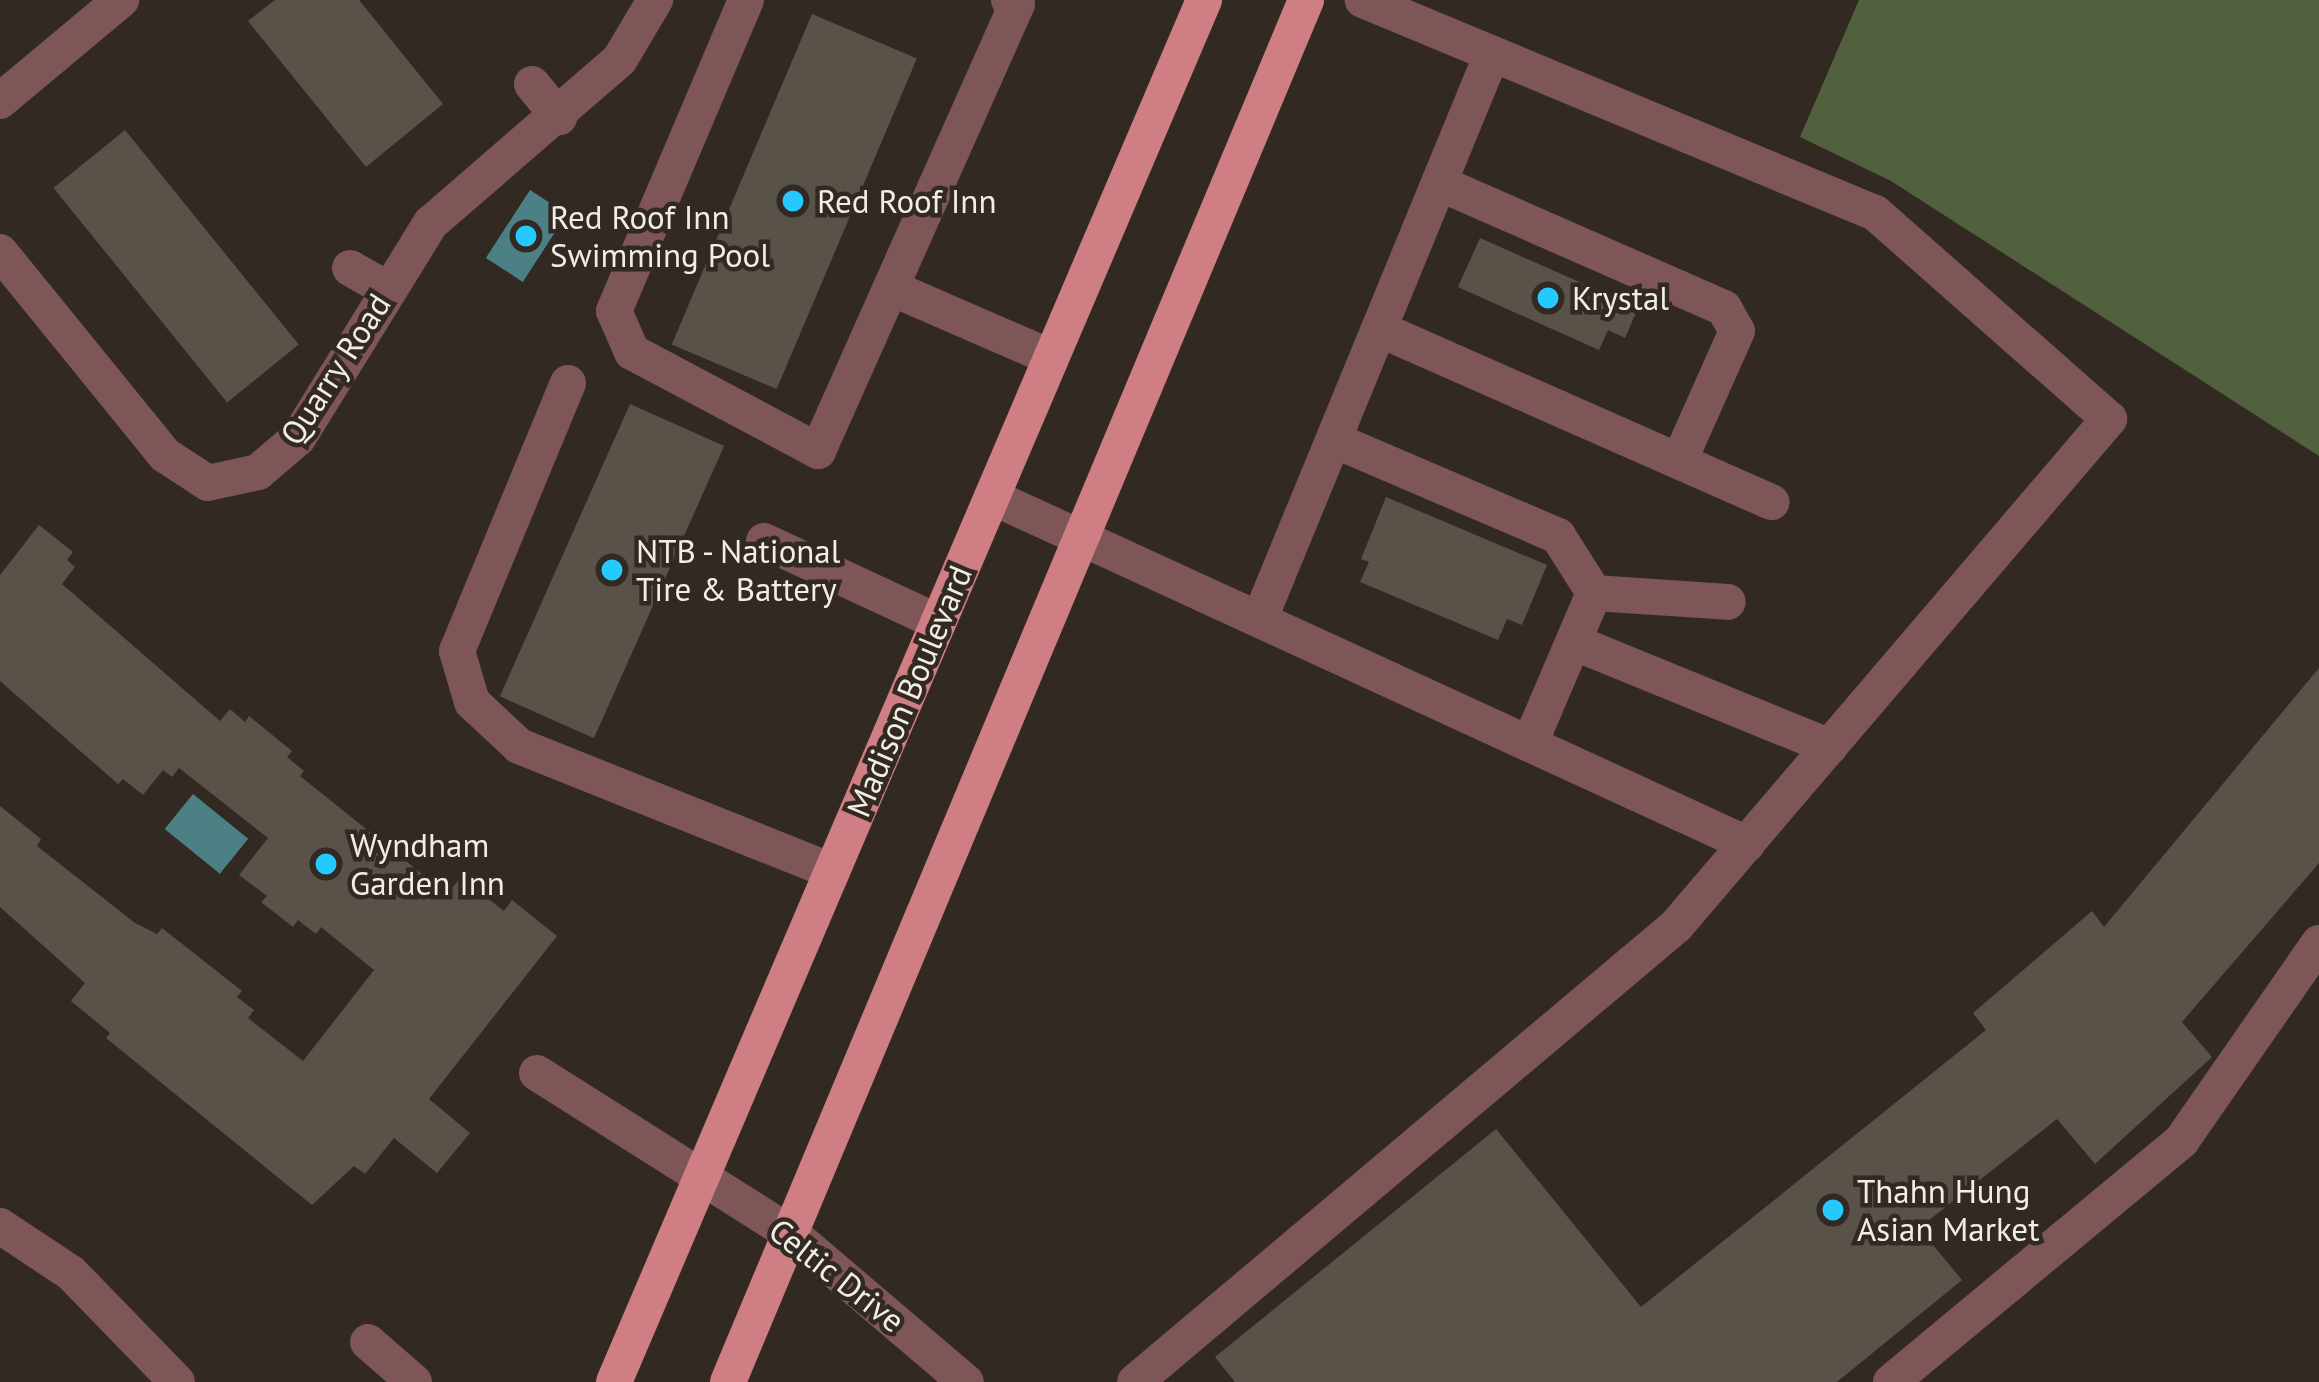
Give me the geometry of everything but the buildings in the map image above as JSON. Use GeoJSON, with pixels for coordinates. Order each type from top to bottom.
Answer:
{"type":"FeatureCollection","features":[{"type":"Feature","properties":{"kind":"main road","name":"Madison Boulevard"},"geometry":{"type":"LineString","coordinates":[[614,1382],[1204,0]]}},
{"type":"Feature","properties":{"kind":"main road"},"geometry":{"type":"LineString","coordinates":[[728,1382],[793,1235],[1078,534],[1306,0]]}},
{"type":"Feature","properties":{"kind":"street"},"geometry":{"type":"LineString","coordinates":[[0,101],[121,0]]}},
{"type":"Feature","properties":{"kind":"street","name":"Quarry Road"},"geometry":{"type":"LineString","coordinates":[[0,252],[165,455],[208,483],[258,472],[298,438],[431,223],[620,59],[656,0]]}},
{"type":"Feature","properties":{"kind":"street"},"geometry":{"type":"LineString","coordinates":[[746,0],[614,311],[632,352],[818,451],[896,290],[1018,4],[1010,0]]}},
{"type":"Feature","properties":{"kind":"street"},"geometry":{"type":"LineString","coordinates":[[1136,1382],[1676,926],[2109,419],[1875,213],[1363,0]]}},
{"type":"Feature","properties":{"kind":"street"},"geometry":{"type":"LineString","coordinates":[[1260,618],[1492,54]]}},
{"type":"Feature","properties":{"kind":"street"},"geometry":{"type":"LineString","coordinates":[[532,84],[559,116]]}},
{"type":"Feature","properties":{"kind":"street"},"geometry":{"type":"LineString","coordinates":[[1439,183],[1724,308],[1737,331],[1679,461]]}},
{"type":"Feature","properties":{"kind":"street"},"geometry":{"type":"LineString","coordinates":[[350,268],[387,289]]}},
{"type":"Feature","properties":{"kind":"street"},"geometry":{"type":"LineString","coordinates":[[896,290],[1050,357]]}},
{"type":"Feature","properties":{"kind":"street"},"geometry":{"type":"LineString","coordinates":[[1379,329],[1772,502]]}},
{"type":"Feature","properties":{"kind":"street"},"geometry":{"type":"LineString","coordinates":[[568,383],[457,651],[472,702],[519,746],[832,871]]}},
{"type":"Feature","properties":{"kind":"street"},"geometry":{"type":"LineString","coordinates":[[1334,440],[1558,536],[1594,593],[1578,644],[1530,743]]}},
{"type":"Feature","properties":{"kind":"street"},"geometry":{"type":"LineString","coordinates":[[992,497],[1747,844]]}},
{"type":"Feature","properties":{"kind":"street"},"geometry":{"type":"LineString","coordinates":[[764,542],[938,622]]}},
{"type":"Feature","properties":{"kind":"street"},"geometry":{"type":"LineString","coordinates":[[1594,593],[1728,602]]}},
{"type":"Feature","properties":{"kind":"street"},"geometry":{"type":"LineString","coordinates":[[1578,644],[1830,747]]}},
{"type":"Feature","properties":{"kind":"street"},"geometry":{"type":"LineString","coordinates":[[1891,1382],[2182,1140],[2319,943]]}},
{"type":"Feature","properties":{"kind":"street","name":"Celtic Drive"},"geometry":{"type":"LineString","coordinates":[[537,1072],[793,1235],[966,1382]]}},
{"type":"Feature","properties":{"kind":"street"},"geometry":{"type":"LineString","coordinates":[[0,1226],[71,1273],[177,1382]]}},
{"type":"Feature","properties":{"kind":"street"},"geometry":{"type":"LineString","coordinates":[[368,1342],[414,1382]]}},
{"type":"Feature","properties":{"kind":"green space"},"geometry":{"type":"Polygon","coordinates":[[[1859,0],[2319,0],[2319,456],[1891,181],[1800,137],[1859,0]]]}},
{"type":"Feature","properties":{"kind":"water","name":"Red Roof Inn Swimming Pool"},"geometry":{"type":"Polygon","coordinates":[[[530,190],[567,214],[523,282],[486,258],[530,190]]]}},
{"type":"Feature","properties":{"kind":"water"},"geometry":{"type":"Polygon","coordinates":[[[193,794],[248,839],[220,874],[165,829],[193,794]]]}},
{"type":"Feature","properties":{"kind":"place","name":"Red Roof Inn"},"geometry":{"type":"Point","coordinates":[793,201]}},
{"type":"Feature","properties":{"kind":"place","name":"Red Roof Inn Swimming Pool"},"geometry":{"type":"Point","coordinates":[526,236]}},
{"type":"Feature","properties":{"kind":"place","name":"Krystal"},"geometry":{"type":"Point","coordinates":[1548,298]}},
{"type":"Feature","properties":{"kind":"place","name":"NTB - National Tire & Battery"},"geometry":{"type":"Point","coordinates":[612,570]}},
{"type":"Feature","properties":{"kind":"place","name":"Wyndham Garden Inn"},"geometry":{"type":"Point","coordinates":[326,864]}},
{"type":"Feature","properties":{"kind":"place","name":"Thahn Hung Asian Market"},"geometry":{"type":"Point","coordinates":[1833,1210]}}]}
